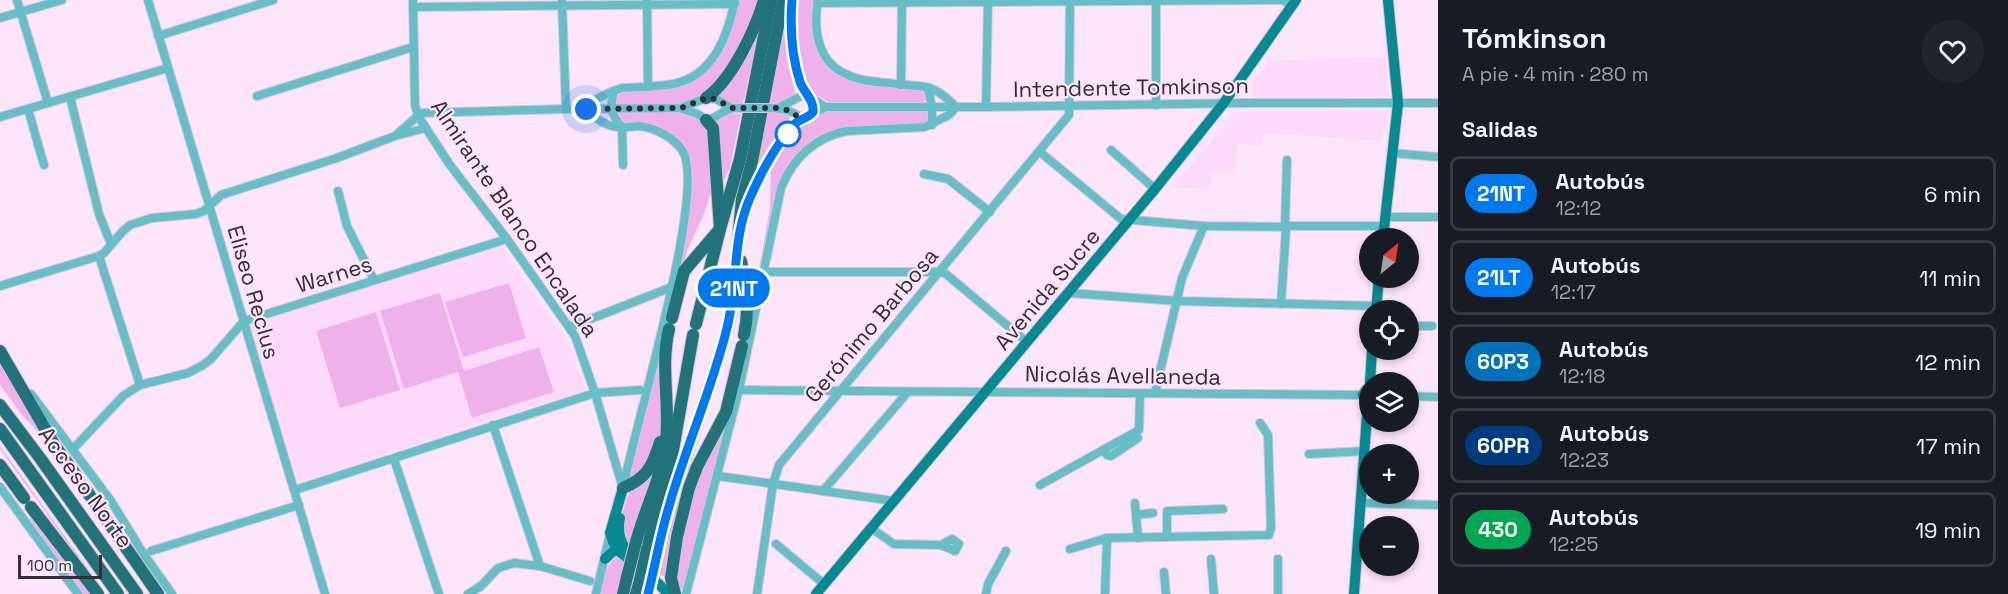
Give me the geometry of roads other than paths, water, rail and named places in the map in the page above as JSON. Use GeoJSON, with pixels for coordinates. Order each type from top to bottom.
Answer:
{"type":"FeatureCollection","features":[{"type":"Feature","properties":{"kind":"highway"},"geometry":{"type":"LineString","coordinates":[[702,100],[718,90],[747,42],[764,0]]}},
{"type":"Feature","properties":{"kind":"highway"},"geometry":{"type":"LineString","coordinates":[[651,584],[653,551],[695,329],[740,159],[771,0]]}},
{"type":"Feature","properties":{"kind":"highway"},"geometry":{"type":"LineString","coordinates":[[653,551],[725,337],[731,312],[742,199],[752,160],[783,0]]}},
{"type":"Feature","properties":{"kind":"highway"},"geometry":{"type":"LineString","coordinates":[[792,0],[793,46],[799,80],[809,97]]}},
{"type":"Feature","properties":{"kind":"highway"},"geometry":{"type":"LineString","coordinates":[[623,594],[627,577],[627,547],[664,452],[665,363],[671,324],[684,271],[720,229],[713,128],[702,117]]}},
{"type":"Feature","properties":{"kind":"highway"},"geometry":{"type":"LineString","coordinates":[[739,229],[750,198],[765,168],[796,123],[808,117]]}},
{"type":"Feature","properties":{"kind":"highway"},"geometry":{"type":"LineString","coordinates":[[651,584],[677,537],[689,488],[697,467],[726,412],[748,319],[748,300],[738,248]]}},
{"type":"Feature","properties":{"kind":"highway"},"geometry":{"type":"LineString","coordinates":[[0,351],[55,446],[158,594]]}},
{"type":"Feature","properties":{"kind":"highway","name":"Acceso Norte"},"geometry":{"type":"LineString","coordinates":[[0,405],[137,594]]}},
{"type":"Feature","properties":{"kind":"highway"},"geometry":{"type":"LineString","coordinates":[[623,488],[639,481],[648,472],[658,446],[666,412]]}},
{"type":"Feature","properties":{"kind":"highway","name":"Acceso Norte"},"geometry":{"type":"LineString","coordinates":[[0,429],[118,594]]}},
{"type":"Feature","properties":{"kind":"highway"},"geometry":{"type":"LineString","coordinates":[[0,465],[98,594]]}},
{"type":"Feature","properties":{"kind":"highway"},"geometry":{"type":"LineString","coordinates":[[651,584],[672,585],[675,594]]}},
{"type":"Feature","properties":{"kind":"main road"},"geometry":{"type":"LineString","coordinates":[[1384,228],[1398,103],[1388,0]]}},
{"type":"Feature","properties":{"kind":"main road","name":"Avenida Sucre"},"geometry":{"type":"LineString","coordinates":[[816,594],[1155,189],[1223,104],[1294,3]]}},
{"type":"Feature","properties":{"kind":"main road"},"geometry":{"type":"LineString","coordinates":[[623,488],[610,533],[627,547],[651,584],[668,594]]}},
{"type":"Feature","properties":{"kind":"main road","name":"Almirante Blanco Encalada"},"geometry":{"type":"LineString","coordinates":[[623,488],[624,497],[618,527],[619,534],[627,547]]}},
{"type":"Feature","properties":{"kind":"main road"},"geometry":{"type":"LineString","coordinates":[[1354,594],[1362,504]]}},
{"type":"Feature","properties":{"kind":"main road"},"geometry":{"type":"LineString","coordinates":[[604,559],[627,547]]}},
{"type":"Feature","properties":{"kind":"street"},"geometry":{"type":"LineString","coordinates":[[17,0],[48,103]]}},
{"type":"Feature","properties":{"kind":"street"},"geometry":{"type":"LineString","coordinates":[[0,18],[62,0]]}},
{"type":"Feature","properties":{"kind":"street","name":"Eliseo Reclus"},"geometry":{"type":"LineString","coordinates":[[148,0],[325,594]]}},
{"type":"Feature","properties":{"kind":"street"},"geometry":{"type":"LineString","coordinates":[[158,36],[273,0]]}},
{"type":"Feature","properties":{"kind":"street"},"geometry":{"type":"LineString","coordinates":[[686,594],[739,390],[782,188],[787,175],[806,150],[824,138],[846,131],[925,127],[949,115],[957,107],[928,88],[861,80],[837,70],[817,40],[815,27],[818,2],[1282,0],[1294,3]]}},
{"type":"Feature","properties":{"kind":"street"},"geometry":{"type":"LineString","coordinates":[[986,108],[988,1]]}},
{"type":"Feature","properties":{"kind":"street"},"geometry":{"type":"LineString","coordinates":[[1070,1],[1070,106]]}},
{"type":"Feature","properties":{"kind":"street"},"geometry":{"type":"LineString","coordinates":[[1156,1],[1156,105]]}},
{"type":"Feature","properties":{"kind":"street"},"geometry":{"type":"LineString","coordinates":[[413,4],[735,2],[729,30],[721,48],[698,71],[675,84],[622,88],[590,104],[586,109]]}},
{"type":"Feature","properties":{"kind":"street"},"geometry":{"type":"LineString","coordinates":[[902,2],[902,85]]}},
{"type":"Feature","properties":{"kind":"street"},"geometry":{"type":"LineString","coordinates":[[562,3],[566,109]]}},
{"type":"Feature","properties":{"kind":"street"},"geometry":{"type":"LineString","coordinates":[[647,3],[648,87]]}},
{"type":"Feature","properties":{"kind":"street","name":"Almirante Blanco Encalada"},"geometry":{"type":"LineString","coordinates":[[413,4],[415,105],[418,116],[450,165],[507,238],[580,344],[623,488]]}},
{"type":"Feature","properties":{"kind":"street"},"geometry":{"type":"LineString","coordinates":[[256,96],[413,47]]}},
{"type":"Feature","properties":{"kind":"street"},"geometry":{"type":"LineString","coordinates":[[0,117],[168,68]]}},
{"type":"Feature","properties":{"kind":"street"},"geometry":{"type":"LineString","coordinates":[[928,88],[932,107],[932,125]]}},
{"type":"Feature","properties":{"kind":"street"},"geometry":{"type":"LineString","coordinates":[[614,91],[610,109],[622,126],[623,165]]}},
{"type":"Feature","properties":{"kind":"street"},"geometry":{"type":"LineString","coordinates":[[776,108],[799,95],[809,97],[825,107]]}},
{"type":"Feature","properties":{"kind":"street"},"geometry":{"type":"LineString","coordinates":[[70,97],[99,214],[111,244]]}},
{"type":"Feature","properties":{"kind":"street"},"geometry":{"type":"LineString","coordinates":[[395,136],[421,113],[681,108],[702,100],[716,99],[733,108],[776,108],[808,117],[814,107],[809,97]]}},
{"type":"Feature","properties":{"kind":"street"},"geometry":{"type":"LineString","coordinates":[[702,100],[696,109],[702,117]]}},
{"type":"Feature","properties":{"kind":"street","name":"Intendente Tomkinson"},"geometry":{"type":"LineString","coordinates":[[808,117],[825,107],[986,108],[1438,103]]}},
{"type":"Feature","properties":{"kind":"street","name":"Gerónimo Barbosa"},"geometry":{"type":"LineString","coordinates":[[758,594],[773,484],[779,465],[1040,152],[1069,115],[1070,106]]}},
{"type":"Feature","properties":{"kind":"street"},"geometry":{"type":"LineString","coordinates":[[681,108],[711,120],[733,108]]}},
{"type":"Feature","properties":{"kind":"street"},"geometry":{"type":"LineString","coordinates":[[28,109],[44,165]]}},
{"type":"Feature","properties":{"kind":"street"},"geometry":{"type":"LineString","coordinates":[[586,109],[591,115],[612,126],[640,126],[673,140],[686,155],[688,171],[685,224],[623,488]]}},
{"type":"Feature","properties":{"kind":"street"},"geometry":{"type":"LineString","coordinates":[[0,286],[99,256],[130,225],[152,218],[196,214],[204,211],[221,195],[334,159],[395,136],[426,128]]}},
{"type":"Feature","properties":{"kind":"street"},"geometry":{"type":"LineString","coordinates":[[1111,150],[1155,189]]}},
{"type":"Feature","properties":{"kind":"street"},"geometry":{"type":"LineString","coordinates":[[1040,152],[1113,213],[1128,221],[1204,226],[1286,226],[1438,217]]}},
{"type":"Feature","properties":{"kind":"street"},"geometry":{"type":"LineString","coordinates":[[1392,153],[1438,158]]}},
{"type":"Feature","properties":{"kind":"street"},"geometry":{"type":"LineString","coordinates":[[1281,304],[1287,160]]}},
{"type":"Feature","properties":{"kind":"street"},"geometry":{"type":"LineString","coordinates":[[924,174],[948,179],[990,212]]}},
{"type":"Feature","properties":{"kind":"street"},"geometry":{"type":"LineString","coordinates":[[338,191],[347,226],[374,280]]}},
{"type":"Feature","properties":{"kind":"street"},"geometry":{"type":"LineString","coordinates":[[1155,393],[1182,278],[1204,226]]}},
{"type":"Feature","properties":{"kind":"street","name":"Warnes"},"geometry":{"type":"LineString","coordinates":[[244,321],[507,238]]}},
{"type":"Feature","properties":{"kind":"street"},"geometry":{"type":"LineString","coordinates":[[99,256],[140,385]]}},
{"type":"Feature","properties":{"kind":"street"},"geometry":{"type":"LineString","coordinates":[[765,272],[939,272],[946,274],[1027,342]]}},
{"type":"Feature","properties":{"kind":"street"},"geometry":{"type":"LineString","coordinates":[[570,327],[672,287]]}},
{"type":"Feature","properties":{"kind":"street"},"geometry":{"type":"LineString","coordinates":[[1069,293],[1178,301],[1359,307]]}},
{"type":"Feature","properties":{"kind":"street"},"geometry":{"type":"LineString","coordinates":[[74,449],[123,396],[140,385],[164,381],[203,365],[244,321]]}},
{"type":"Feature","properties":{"kind":"street"},"geometry":{"type":"LineString","coordinates":[[1419,326],[1432,326]]}},
{"type":"Feature","properties":{"kind":"street"},"geometry":{"type":"LineString","coordinates":[[0,351],[45,415],[74,449],[111,501],[172,594]]}},
{"type":"Feature","properties":{"kind":"street"},"geometry":{"type":"LineString","coordinates":[[295,490],[595,393],[640,390]]}},
{"type":"Feature","properties":{"kind":"street","name":"Nicolás Avellaneda"},"geometry":{"type":"LineString","coordinates":[[739,390],[1359,396]]}},
{"type":"Feature","properties":{"kind":"street"},"geometry":{"type":"LineString","coordinates":[[822,491],[907,393]]}},
{"type":"Feature","properties":{"kind":"street"},"geometry":{"type":"LineString","coordinates":[[1040,485],[1138,430],[1140,394]]}},
{"type":"Feature","properties":{"kind":"street"},"geometry":{"type":"LineString","coordinates":[[1419,396],[1438,397]]}},
{"type":"Feature","properties":{"kind":"street"},"geometry":{"type":"LineString","coordinates":[[1070,549],[1107,538],[1266,535],[1271,533],[1268,435],[1260,423]]}},
{"type":"Feature","properties":{"kind":"street"},"geometry":{"type":"LineString","coordinates":[[493,425],[540,566]]}},
{"type":"Feature","properties":{"kind":"street"},"geometry":{"type":"LineString","coordinates":[[1103,450],[1111,456],[1138,438]]}},
{"type":"Feature","properties":{"kind":"street"},"geometry":{"type":"LineString","coordinates":[[1309,454],[1359,451]]}},
{"type":"Feature","properties":{"kind":"street"},"geometry":{"type":"LineString","coordinates":[[394,459],[439,594]]}},
{"type":"Feature","properties":{"kind":"street"},"geometry":{"type":"LineString","coordinates":[[616,463],[622,464],[628,461]]}},
{"type":"Feature","properties":{"kind":"street"},"geometry":{"type":"LineString","coordinates":[[718,476],[894,501]]}},
{"type":"Feature","properties":{"kind":"street"},"geometry":{"type":"LineString","coordinates":[[0,488],[78,594]]}},
{"type":"Feature","properties":{"kind":"street"},"geometry":{"type":"LineString","coordinates":[[1135,503],[1138,538]]}},
{"type":"Feature","properties":{"kind":"street"},"geometry":{"type":"LineString","coordinates":[[1400,504],[1438,505]]}},
{"type":"Feature","properties":{"kind":"street"},"geometry":{"type":"LineString","coordinates":[[151,551],[299,505]]}},
{"type":"Feature","properties":{"kind":"street"},"geometry":{"type":"LineString","coordinates":[[1167,537],[1167,511],[1223,509]]}},
{"type":"Feature","properties":{"kind":"street"},"geometry":{"type":"LineString","coordinates":[[1136,515],[1152,513]]}},
{"type":"Feature","properties":{"kind":"street"},"geometry":{"type":"LineString","coordinates":[[871,528],[894,544],[941,545]]}},
{"type":"Feature","properties":{"kind":"street"},"geometry":{"type":"LineString","coordinates":[[596,594],[610,533]]}},
{"type":"Feature","properties":{"kind":"street"},"geometry":{"type":"LineString","coordinates":[[1105,594],[1107,538]]}},
{"type":"Feature","properties":{"kind":"street"},"geometry":{"type":"LineString","coordinates":[[776,544],[824,584]]}},
{"type":"Feature","properties":{"kind":"street"},"geometry":{"type":"LineString","coordinates":[[986,594],[988,584],[1006,551]]}},
{"type":"Feature","properties":{"kind":"street"},"geometry":{"type":"LineString","coordinates":[[1211,559],[1214,594]]}},
{"type":"Feature","properties":{"kind":"street"},"geometry":{"type":"LineString","coordinates":[[1278,559],[1278,594]]}},
{"type":"Feature","properties":{"kind":"street"},"geometry":{"type":"LineString","coordinates":[[468,594],[482,586],[498,568],[514,563],[540,566],[590,581]]}},
{"type":"Feature","properties":{"kind":"street"},"geometry":{"type":"LineString","coordinates":[[1164,572],[1166,594]]}}]}
